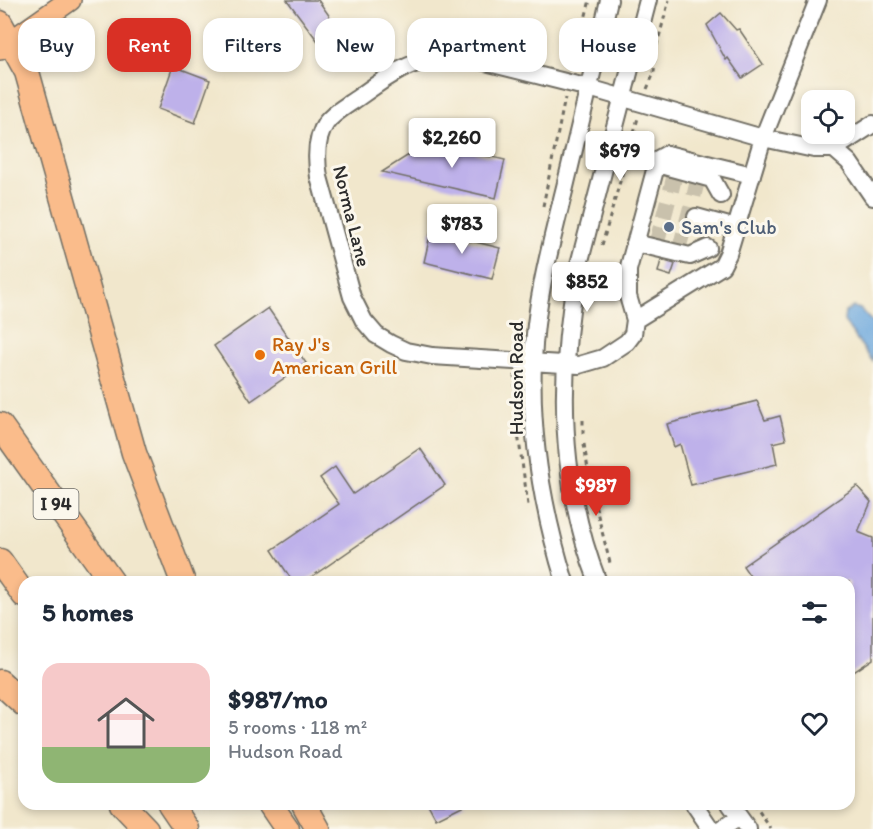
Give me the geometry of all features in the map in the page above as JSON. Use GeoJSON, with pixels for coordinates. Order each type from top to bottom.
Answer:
{"type":"FeatureCollection","features":[{"type":"Feature","properties":{"kind":"highway"},"geometry":{"type":"LineString","coordinates":[[4,38],[27,72],[134,453],[181,576]]}},
{"type":"Feature","properties":{"kind":"highway","name":"I 94"},"geometry":{"type":"LineString","coordinates":[[0,425],[108,576]]}},
{"type":"Feature","properties":{"kind":"highway"},"geometry":{"type":"LineString","coordinates":[[0,561],[18,586]]}},
{"type":"Feature","properties":{"kind":"highway"},"geometry":{"type":"LineString","coordinates":[[0,682],[18,698]]}},
{"type":"Feature","properties":{"kind":"highway"},"geometry":{"type":"LineString","coordinates":[[128,810],[146,829]]}},
{"type":"Feature","properties":{"kind":"highway"},"geometry":{"type":"LineString","coordinates":[[174,810],[188,829]]}},
{"type":"Feature","properties":{"kind":"highway"},"geometry":{"type":"LineString","coordinates":[[274,810],[287,829]]}},
{"type":"Feature","properties":{"kind":"highway"},"geometry":{"type":"LineString","coordinates":[[307,810],[318,829]]}},
{"type":"Feature","properties":{"kind":"main road"},"geometry":{"type":"LineString","coordinates":[[4,38],[70,0]]}},
{"type":"Feature","properties":{"kind":"street","name":"Hudson Road"},"geometry":{"type":"LineString","coordinates":[[563,576],[544,503],[538,457],[533,362],[537,312],[547,260],[609,0]]}},
{"type":"Feature","properties":{"kind":"street"},"geometry":{"type":"LineString","coordinates":[[596,576],[573,496],[564,410],[569,315],[577,272],[648,0]]}},
{"type":"Feature","properties":{"kind":"street"},"geometry":{"type":"LineString","coordinates":[[752,175],[667,154],[658,159],[658,174],[652,205],[628,270],[628,296],[635,320],[715,272],[728,254],[735,228],[744,202],[763,138],[818,0]]}},
{"type":"Feature","properties":{"kind":"street","name":"Norma Lane"},"geometry":{"type":"LineString","coordinates":[[635,320],[633,334],[627,342],[603,358],[579,365],[420,355],[391,345],[376,335],[364,321],[352,297],[319,177],[316,155],[325,124],[394,72],[432,57],[469,58],[589,88],[763,138],[814,149],[834,149]]}},
{"type":"Feature","properties":{"kind":"street"},"geometry":{"type":"LineString","coordinates":[[873,124],[834,149],[849,162],[873,197]]}},
{"type":"Feature","properties":{"kind":"street"},"geometry":{"type":"LineString","coordinates":[[658,174],[712,179],[721,195]]}},
{"type":"Feature","properties":{"kind":"street"},"geometry":{"type":"LineString","coordinates":[[703,190],[744,202]]}},
{"type":"Feature","properties":{"kind":"street"},"geometry":{"type":"LineString","coordinates":[[696,217],[735,228]]}},
{"type":"Feature","properties":{"kind":"street"},"geometry":{"type":"LineString","coordinates":[[641,235],[690,256],[708,248]]}},
{"type":"Feature","properties":{"kind":"street"},"geometry":{"type":"LineString","coordinates":[[688,243],[728,254]]}},
{"type":"Feature","properties":{"kind":"street"},"geometry":{"type":"LineString","coordinates":[[698,810],[711,829]]}},
{"type":"Feature","properties":{"kind":"street"},"geometry":{"type":"LineString","coordinates":[[722,829],[739,817]]}},
{"type":"Feature","properties":{"kind":"path"},"geometry":{"type":"LineString","coordinates":[[585,18],[590,0]]}},
{"type":"Feature","properties":{"kind":"path"},"geometry":{"type":"LineString","coordinates":[[653,77],[655,52],[669,0]]}},
{"type":"Feature","properties":{"kind":"path"},"geometry":{"type":"LineString","coordinates":[[758,810],[771,829]]}},
{"type":"Feature","properties":{"kind":"water"},"geometry":{"type":"Polygon","coordinates":[[[853,307],[860,309],[873,323],[873,362],[844,321],[845,312],[853,307]]]}},
{"type":"Feature","properties":{"kind":"building"},"geometry":{"type":"Polygon","coordinates":[[[287,0],[318,0],[331,18],[315,18],[315,37],[303,18],[300,18],[287,0]]]}},
{"type":"Feature","properties":{"kind":"building"},"geometry":{"type":"Polygon","coordinates":[[[721,13],[736,30],[739,29],[763,64],[742,78],[728,58],[726,60],[707,25],[721,13]]]}},
{"type":"Feature","properties":{"kind":"building"},"geometry":{"type":"Polygon","coordinates":[[[171,72],[189,72],[210,80],[195,123],[158,109],[171,72]]]}},
{"type":"Feature","properties":{"kind":"building"},"geometry":{"type":"Polygon","coordinates":[[[429,142],[505,160],[496,198],[382,172],[429,142]]]}},
{"type":"Feature","properties":{"kind":"building"},"geometry":{"type":"Polygon","coordinates":[[[431,231],[500,248],[492,279],[424,262],[431,231]]]}},
{"type":"Feature","properties":{"kind":"building"},"geometry":{"type":"Polygon","coordinates":[[[661,260],[675,264],[671,276],[658,272],[661,260]]]}},
{"type":"Feature","properties":{"kind":"building","name":"Ray J's American Grill"},"geometry":{"type":"Polygon","coordinates":[[[268,308],[306,363],[251,401],[214,346],[268,308]]]}},
{"type":"Feature","properties":{"kind":"building"},"geometry":{"type":"Polygon","coordinates":[[[757,401],[765,420],[780,416],[786,440],[773,443],[777,464],[691,485],[680,444],[674,447],[667,424],[757,401]]]}},
{"type":"Feature","properties":{"kind":"building"},"geometry":{"type":"Polygon","coordinates":[[[420,448],[445,485],[313,576],[289,576],[272,550],[339,504],[320,478],[335,467],[353,494],[420,448]]]}},
{"type":"Feature","properties":{"kind":"building"},"geometry":{"type":"Polygon","coordinates":[[[857,486],[871,502],[858,532],[873,538],[873,659],[855,671],[855,576],[750,576],[743,566],[857,486]]]}},
{"type":"Feature","properties":{"kind":"building"},"geometry":{"type":"Polygon","coordinates":[[[431,810],[454,810],[436,819],[431,810]]]}},
{"type":"Feature","properties":{"kind":"tunnel"},"geometry":{"type":"LineString","coordinates":[[665,181],[703,190]]}},
{"type":"Feature","properties":{"kind":"tunnel"},"geometry":{"type":"LineString","coordinates":[[658,207],[696,217]]}},
{"type":"Feature","properties":{"kind":"tunnel"},"geometry":{"type":"LineString","coordinates":[[651,233],[688,243]]}},
{"type":"Feature","properties":{"kind":"place","name":"Sam's Club"},"geometry":{"type":"Point","coordinates":[669,227]}},
{"type":"Feature","properties":{"kind":"place","name":"Ray J's American Grill"},"geometry":{"type":"Point","coordinates":[260,355]}}]}
